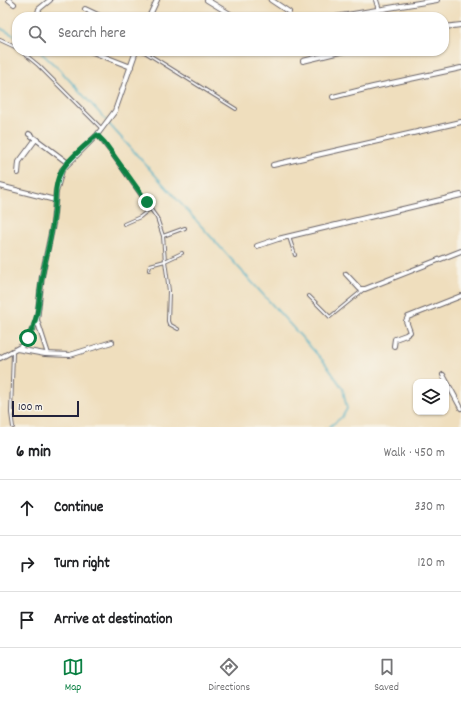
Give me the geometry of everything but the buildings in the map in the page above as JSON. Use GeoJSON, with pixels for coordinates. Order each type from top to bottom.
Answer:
{"type":"FeatureCollection","features":[{"type":"Feature","properties":{"kind":"street"},"geometry":{"type":"LineString","coordinates":[[9,0],[14,4]]}},
{"type":"Feature","properties":{"kind":"street"},"geometry":{"type":"LineString","coordinates":[[39,12],[40,9],[50,0]]}},
{"type":"Feature","properties":{"kind":"street"},"geometry":{"type":"LineString","coordinates":[[207,0],[227,12]]}},
{"type":"Feature","properties":{"kind":"street"},"geometry":{"type":"LineString","coordinates":[[271,0],[289,12]]}},
{"type":"Feature","properties":{"kind":"street"},"geometry":{"type":"LineString","coordinates":[[376,0],[379,10]]}},
{"type":"Feature","properties":{"kind":"street"},"geometry":{"type":"LineString","coordinates":[[367,12],[422,1],[437,0]]}},
{"type":"Feature","properties":{"kind":"street"},"geometry":{"type":"LineString","coordinates":[[152,12],[156,2]]}},
{"type":"Feature","properties":{"kind":"street"},"geometry":{"type":"LineString","coordinates":[[86,9],[92,12]]}},
{"type":"Feature","properties":{"kind":"street"},"geometry":{"type":"LineString","coordinates":[[449,26],[461,25]]}},
{"type":"Feature","properties":{"kind":"street"},"geometry":{"type":"LineString","coordinates":[[103,56],[131,67]]}},
{"type":"Feature","properties":{"kind":"street"},"geometry":{"type":"LineString","coordinates":[[0,358],[22,346],[37,320],[42,276],[53,224],[58,180],[62,170],[97,135],[111,117],[119,103],[134,56]]}},
{"type":"Feature","properties":{"kind":"street"},"geometry":{"type":"LineString","coordinates":[[303,61],[324,56]]}},
{"type":"Feature","properties":{"kind":"street"},"geometry":{"type":"LineString","coordinates":[[334,97],[461,68]]}},
{"type":"Feature","properties":{"kind":"street"},"geometry":{"type":"LineString","coordinates":[[273,165],[461,122]]}},
{"type":"Feature","properties":{"kind":"street"},"geometry":{"type":"LineString","coordinates":[[29,134],[68,163]]}},
{"type":"Feature","properties":{"kind":"street"},"geometry":{"type":"LineString","coordinates":[[18,173],[19,162],[36,139]]}},
{"type":"Feature","properties":{"kind":"street"},"geometry":{"type":"LineString","coordinates":[[0,186],[55,200]]}},
{"type":"Feature","properties":{"kind":"street"},"geometry":{"type":"LineString","coordinates":[[257,246],[289,236],[461,194]]}},
{"type":"Feature","properties":{"kind":"street"},"geometry":{"type":"LineString","coordinates":[[346,274],[360,290],[363,290],[461,251]]}},
{"type":"Feature","properties":{"kind":"street"},"geometry":{"type":"LineString","coordinates":[[394,346],[395,339],[410,332],[406,321],[408,317],[461,296]]}},
{"type":"Feature","properties":{"kind":"street"},"geometry":{"type":"LineString","coordinates":[[37,320],[48,354]]}},
{"type":"Feature","properties":{"kind":"street"},"geometry":{"type":"LineString","coordinates":[[15,350],[48,354],[75,354],[112,342]]}},
{"type":"Feature","properties":{"kind":"street"},"geometry":{"type":"LineString","coordinates":[[443,376],[461,408]]}},
{"type":"Feature","properties":{"kind":"lane"},"geometry":{"type":"LineString","coordinates":[[0,40],[12,46]]}},
{"type":"Feature","properties":{"kind":"lane"},"geometry":{"type":"LineString","coordinates":[[27,56],[103,128]]}},
{"type":"Feature","properties":{"kind":"lane"},"geometry":{"type":"LineString","coordinates":[[151,56],[236,109]]}},
{"type":"Feature","properties":{"kind":"lane"},"geometry":{"type":"LineString","coordinates":[[97,135],[104,142],[151,208],[160,224],[163,236],[168,291],[168,321],[169,324],[178,329]]}},
{"type":"Feature","properties":{"kind":"lane"},"geometry":{"type":"LineString","coordinates":[[124,224],[140,217],[151,208]]}},
{"type":"Feature","properties":{"kind":"lane"},"geometry":{"type":"LineString","coordinates":[[163,236],[185,228]]}},
{"type":"Feature","properties":{"kind":"lane"},"geometry":{"type":"LineString","coordinates":[[289,236],[295,255]]}},
{"type":"Feature","properties":{"kind":"lane"},"geometry":{"type":"LineString","coordinates":[[149,270],[150,265],[165,261],[182,253]]}},
{"type":"Feature","properties":{"kind":"lane"},"geometry":{"type":"LineString","coordinates":[[309,296],[330,317],[363,290]]}},
{"type":"Feature","properties":{"kind":"lane"},"geometry":{"type":"LineString","coordinates":[[13,427],[11,413],[15,350]]}},
{"type":"Feature","properties":{"kind":"path"},"geometry":{"type":"LineString","coordinates":[[146,0],[156,2]]}},
{"type":"Feature","properties":{"kind":"waterway"},"geometry":{"type":"LineString","coordinates":[[0,28],[12,34]]}},
{"type":"Feature","properties":{"kind":"waterway"},"geometry":{"type":"LineString","coordinates":[[45,56],[60,70],[106,120]]}},
{"type":"Feature","properties":{"kind":"waterway"},"geometry":{"type":"LineString","coordinates":[[108,123],[325,363],[343,389],[347,409],[342,417],[329,427]]}},
{"type":"Feature","properties":{"kind":"route"},"geometry":{"type":"LineString","coordinates":[[28,338],[37,320],[42,276],[53,224],[58,180],[62,170],[68,163],[97,135],[104,142],[147,202]]}}]}
